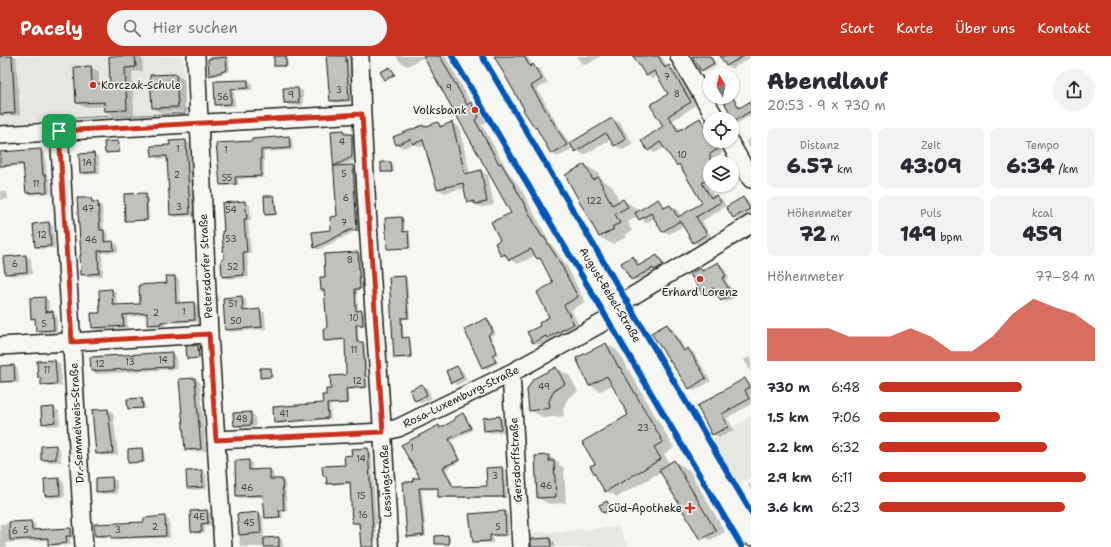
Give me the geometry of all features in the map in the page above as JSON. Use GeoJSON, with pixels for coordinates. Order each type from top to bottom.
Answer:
{"type":"FeatureCollection","features":[{"type":"Feature","properties":{"kind":"main road","name":"August-Bebel-Straße"},"geometry":{"type":"LineString","coordinates":[[467,56],[751,534]]}},
{"type":"Feature","properties":{"kind":"street","name":"Petersdorfer Straße"},"geometry":{"type":"LineString","coordinates":[[196,56],[209,334],[223,547]]}},
{"type":"Feature","properties":{"kind":"street","name":"Lessingstraße"},"geometry":{"type":"LineString","coordinates":[[360,56],[362,114],[389,547]]}},
{"type":"Feature","properties":{"kind":"street"},"geometry":{"type":"LineString","coordinates":[[679,56],[712,112]]}},
{"type":"Feature","properties":{"kind":"street"},"geometry":{"type":"LineString","coordinates":[[0,134],[362,114]]}},
{"type":"Feature","properties":{"kind":"street","name":"Dr.-Semmelweis-Straße"},"geometry":{"type":"LineString","coordinates":[[59,131],[84,547]]}},
{"type":"Feature","properties":{"kind":"street"},"geometry":{"type":"LineString","coordinates":[[733,148],[751,179]]}},
{"type":"Feature","properties":{"kind":"street","name":"Rosa-Luxemburg-Straße"},"geometry":{"type":"LineString","coordinates":[[216,440],[383,432],[398,428],[511,373],[618,310],[751,224]]}},
{"type":"Feature","properties":{"kind":"street"},"geometry":{"type":"LineString","coordinates":[[0,346],[209,334]]}},
{"type":"Feature","properties":{"kind":"street","name":"Gersdorffstraße"},"geometry":{"type":"LineString","coordinates":[[511,373],[521,547]]}},
{"type":"Feature","properties":{"kind":"shaded area","name":"Korczak-Schule"},"geometry":{"type":"Polygon","coordinates":[[[0,56],[183,56],[187,114],[0,126],[0,56]]]}},
{"type":"Feature","properties":{"kind":"shaded area"},"geometry":{"type":"Polygon","coordinates":[[[185,109],[191,109],[189,119],[71,123],[71,118],[185,113],[185,109]]]}},
{"type":"Feature","properties":{"kind":"shaded area"},"geometry":{"type":"Polygon","coordinates":[[[751,416],[751,477],[738,485],[712,439],[751,416]]]}},
{"type":"Feature","properties":{"kind":"shaded area"},"geometry":{"type":"Polygon","coordinates":[[[619,527],[628,547],[532,547],[531,533],[619,527]]]}},
{"type":"Feature","properties":{"kind":"building"},"geometry":{"type":"Polygon","coordinates":[[[0,56],[12,56],[15,113],[0,114],[0,56]]]}},
{"type":"Feature","properties":{"kind":"building"},"geometry":{"type":"Polygon","coordinates":[[[109,56],[135,56],[136,67],[125,68],[127,110],[105,111],[104,102],[76,103],[74,67],[91,66],[92,84],[110,83],[109,56]]]}},
{"type":"Feature","properties":{"kind":"building"},"geometry":{"type":"Polygon","coordinates":[[[274,56],[286,56],[286,66],[274,66],[274,56]]]}},
{"type":"Feature","properties":{"kind":"building"},"geometry":{"type":"Polygon","coordinates":[[[326,56],[346,56],[349,100],[330,101],[326,56]]]}},
{"type":"Feature","properties":{"kind":"building"},"geometry":{"type":"Polygon","coordinates":[[[423,56],[440,56],[467,105],[471,102],[479,117],[475,120],[499,164],[501,163],[542,237],[544,237],[559,261],[578,297],[564,305],[574,324],[547,338],[546,336],[533,343],[527,332],[540,326],[539,323],[549,317],[537,292],[553,283],[540,258],[537,259],[531,249],[509,260],[505,254],[501,256],[495,243],[500,240],[491,222],[511,213],[423,56]]]}},
{"type":"Feature","properties":{"kind":"building"},"geometry":{"type":"Polygon","coordinates":[[[494,56],[524,56],[530,67],[533,64],[542,79],[531,86],[567,145],[551,154],[536,127],[535,128],[523,110],[524,109],[494,56]]]}},
{"type":"Feature","properties":{"kind":"building"},"geometry":{"type":"Polygon","coordinates":[[[633,56],[658,56],[665,68],[669,65],[691,102],[668,116],[678,131],[700,118],[703,123],[703,148],[718,149],[710,154],[710,156],[703,156],[702,183],[703,192],[707,192],[711,198],[716,195],[721,202],[696,217],[707,234],[693,243],[680,221],[662,232],[651,213],[639,220],[635,213],[658,199],[664,208],[670,205],[678,217],[702,203],[679,164],[677,166],[660,142],[648,151],[641,141],[663,126],[650,105],[668,94],[654,71],[646,76],[633,56]]]}},
{"type":"Feature","properties":{"kind":"building"},"geometry":{"type":"Polygon","coordinates":[[[692,56],[710,56],[714,63],[703,68],[701,71],[692,56]]]}},
{"type":"Feature","properties":{"kind":"building"},"geometry":{"type":"Polygon","coordinates":[[[720,56],[744,56],[726,66],[720,56]]]}},
{"type":"Feature","properties":{"kind":"building"},"geometry":{"type":"Polygon","coordinates":[[[226,57],[227,70],[209,76],[208,59],[226,57]]]}},
{"type":"Feature","properties":{"kind":"building"},"geometry":{"type":"Polygon","coordinates":[[[390,67],[395,74],[385,80],[380,72],[390,67]]]}},
{"type":"Feature","properties":{"kind":"building"},"geometry":{"type":"Polygon","coordinates":[[[176,74],[178,107],[152,108],[150,75],[176,74]]]}},
{"type":"Feature","properties":{"kind":"building"},"geometry":{"type":"Polygon","coordinates":[[[248,80],[248,88],[231,89],[231,104],[215,105],[214,81],[248,80]]]}},
{"type":"Feature","properties":{"kind":"building"},"geometry":{"type":"Polygon","coordinates":[[[283,88],[298,88],[299,103],[284,103],[283,88]]]}},
{"type":"Feature","properties":{"kind":"building"},"geometry":{"type":"Polygon","coordinates":[[[751,101],[751,111],[739,118],[739,112],[729,112],[725,104],[737,104],[739,108],[751,101]]]}},
{"type":"Feature","properties":{"kind":"building"},"geometry":{"type":"Polygon","coordinates":[[[612,118],[626,139],[614,146],[606,133],[575,152],[570,143],[612,118]]]}},
{"type":"Feature","properties":{"kind":"building"},"geometry":{"type":"Polygon","coordinates":[[[438,122],[440,127],[452,122],[465,174],[481,170],[487,202],[475,204],[474,201],[467,203],[463,183],[437,189],[423,140],[413,144],[411,139],[396,145],[393,137],[423,125],[424,127],[438,122]]]}},
{"type":"Feature","properties":{"kind":"building"},"geometry":{"type":"Polygon","coordinates":[[[344,130],[344,134],[352,134],[352,157],[334,166],[353,165],[357,230],[350,230],[314,248],[312,232],[331,230],[330,217],[337,216],[331,131],[344,130]]]}},
{"type":"Feature","properties":{"kind":"building"},"geometry":{"type":"Polygon","coordinates":[[[289,136],[290,148],[261,150],[261,176],[235,177],[236,184],[220,185],[216,143],[252,141],[252,139],[289,136]]]}},
{"type":"Feature","properties":{"kind":"building"},"geometry":{"type":"Polygon","coordinates":[[[186,140],[190,214],[170,215],[167,156],[152,156],[151,146],[170,145],[169,141],[186,140]]]}},
{"type":"Feature","properties":{"kind":"building"},"geometry":{"type":"Polygon","coordinates":[[[118,141],[119,152],[105,153],[104,142],[118,141]]]}},
{"type":"Feature","properties":{"kind":"building"},"geometry":{"type":"Polygon","coordinates":[[[41,149],[43,175],[46,175],[47,192],[26,193],[23,164],[0,166],[0,152],[41,149]]]}},
{"type":"Feature","properties":{"kind":"building"},"geometry":{"type":"Polygon","coordinates":[[[94,153],[96,172],[80,173],[79,154],[94,153]]]}},
{"type":"Feature","properties":{"kind":"building"},"geometry":{"type":"Polygon","coordinates":[[[381,162],[391,162],[392,172],[381,172],[381,162]]]}},
{"type":"Feature","properties":{"kind":"building"},"geometry":{"type":"Polygon","coordinates":[[[585,164],[593,180],[598,177],[612,205],[623,199],[628,207],[615,214],[620,223],[612,227],[614,229],[599,237],[565,175],[585,164]]]}},
{"type":"Feature","properties":{"kind":"building"},"geometry":{"type":"Polygon","coordinates":[[[146,193],[147,220],[125,221],[124,194],[146,193]]]}},
{"type":"Feature","properties":{"kind":"building"},"geometry":{"type":"Polygon","coordinates":[[[264,196],[274,196],[276,214],[265,215],[264,196]]]}},
{"type":"Feature","properties":{"kind":"building"},"geometry":{"type":"Polygon","coordinates":[[[743,197],[750,209],[733,218],[726,207],[743,197]]]}},
{"type":"Feature","properties":{"kind":"building"},"geometry":{"type":"Polygon","coordinates":[[[77,198],[91,198],[92,202],[98,202],[100,230],[104,230],[104,242],[113,241],[114,250],[98,251],[99,273],[81,275],[77,198]]]}},
{"type":"Feature","properties":{"kind":"building"},"geometry":{"type":"Polygon","coordinates":[[[245,201],[247,219],[244,219],[247,252],[243,252],[244,275],[222,277],[221,260],[224,259],[222,231],[224,231],[222,203],[245,201]]]}},
{"type":"Feature","properties":{"kind":"building"},"geometry":{"type":"Polygon","coordinates":[[[402,217],[403,232],[408,231],[409,248],[387,249],[385,218],[402,217]]]}},
{"type":"Feature","properties":{"kind":"building"},"geometry":{"type":"Polygon","coordinates":[[[49,222],[51,246],[35,247],[33,224],[49,222]]]}},
{"type":"Feature","properties":{"kind":"building"},"geometry":{"type":"Polygon","coordinates":[[[358,252],[360,289],[355,289],[356,311],[362,310],[363,325],[356,325],[357,342],[363,342],[366,387],[346,389],[347,403],[327,404],[328,418],[274,423],[273,407],[323,403],[322,395],[326,395],[326,389],[331,389],[330,376],[346,375],[345,339],[324,341],[323,329],[326,329],[327,326],[324,290],[321,290],[320,277],[325,277],[324,254],[358,252]]]}},
{"type":"Feature","properties":{"kind":"building"},"geometry":{"type":"Polygon","coordinates":[[[26,255],[27,272],[5,274],[3,257],[26,255]]]}},
{"type":"Feature","properties":{"kind":"building"},"geometry":{"type":"Polygon","coordinates":[[[657,255],[663,265],[654,270],[653,268],[631,280],[621,263],[633,256],[638,266],[657,255]]]}},
{"type":"Feature","properties":{"kind":"building"},"geometry":{"type":"Polygon","coordinates":[[[718,262],[726,276],[722,278],[732,294],[721,301],[713,288],[703,295],[690,274],[700,268],[702,271],[718,262]]]}},
{"type":"Feature","properties":{"kind":"building"},"geometry":{"type":"Polygon","coordinates":[[[166,276],[175,276],[176,303],[194,302],[195,320],[161,322],[161,324],[147,325],[147,313],[123,315],[124,326],[92,328],[91,313],[100,313],[99,290],[112,289],[113,305],[140,304],[139,285],[167,283],[166,276]]]}},
{"type":"Feature","properties":{"kind":"building"},"geometry":{"type":"Polygon","coordinates":[[[405,276],[408,318],[401,318],[402,338],[409,337],[411,357],[394,358],[389,277],[405,276]]]}},
{"type":"Feature","properties":{"kind":"building"},"geometry":{"type":"Polygon","coordinates":[[[242,296],[243,311],[260,309],[262,327],[225,330],[223,298],[242,296]]]}},
{"type":"Feature","properties":{"kind":"building"},"geometry":{"type":"Polygon","coordinates":[[[45,297],[45,312],[53,311],[54,330],[36,331],[35,318],[31,319],[30,298],[45,297]]]}},
{"type":"Feature","properties":{"kind":"building"},"geometry":{"type":"Polygon","coordinates":[[[487,318],[493,332],[488,335],[497,352],[492,355],[496,362],[482,368],[464,329],[487,318]]]}},
{"type":"Feature","properties":{"kind":"building"},"geometry":{"type":"Polygon","coordinates":[[[667,324],[684,351],[688,348],[706,378],[689,389],[651,333],[667,324]]]}},
{"type":"Feature","properties":{"kind":"building"},"geometry":{"type":"Polygon","coordinates":[[[606,343],[619,368],[620,367],[663,442],[654,447],[661,459],[605,492],[590,466],[595,464],[582,442],[628,415],[607,376],[589,386],[576,358],[606,343]]]}},
{"type":"Feature","properties":{"kind":"building"},"geometry":{"type":"Polygon","coordinates":[[[198,345],[199,358],[187,359],[186,346],[198,345]]]}},
{"type":"Feature","properties":{"kind":"building"},"geometry":{"type":"Polygon","coordinates":[[[172,352],[172,367],[91,371],[90,357],[172,352]]]}},
{"type":"Feature","properties":{"kind":"building"},"geometry":{"type":"Polygon","coordinates":[[[55,360],[57,384],[41,385],[41,378],[38,378],[37,361],[55,360]]]}},
{"type":"Feature","properties":{"kind":"building"},"geometry":{"type":"Polygon","coordinates":[[[14,365],[15,381],[0,382],[0,366],[14,365]]]}},
{"type":"Feature","properties":{"kind":"building"},"geometry":{"type":"Polygon","coordinates":[[[457,366],[463,377],[451,383],[446,371],[457,366]]]}},
{"type":"Feature","properties":{"kind":"building"},"geometry":{"type":"Polygon","coordinates":[[[556,367],[565,384],[554,390],[549,401],[550,408],[529,411],[527,390],[533,379],[556,367]]]}},
{"type":"Feature","properties":{"kind":"building"},"geometry":{"type":"Polygon","coordinates":[[[260,368],[271,368],[271,377],[260,378],[260,368]]]}},
{"type":"Feature","properties":{"kind":"building"},"geometry":{"type":"Polygon","coordinates":[[[195,378],[201,449],[185,450],[179,379],[195,378]]]}},
{"type":"Feature","properties":{"kind":"building"},"geometry":{"type":"Polygon","coordinates":[[[745,378],[750,387],[745,390],[749,399],[722,414],[728,427],[712,435],[697,406],[745,378]]]}},
{"type":"Feature","properties":{"kind":"building"},"geometry":{"type":"Polygon","coordinates":[[[422,384],[427,395],[415,401],[410,390],[422,384]]]}},
{"type":"Feature","properties":{"kind":"building"},"geometry":{"type":"Polygon","coordinates":[[[142,398],[143,408],[128,409],[127,399],[142,398]]]}},
{"type":"Feature","properties":{"kind":"building"},"geometry":{"type":"Polygon","coordinates":[[[54,407],[55,422],[42,424],[41,408],[54,407]]]}},
{"type":"Feature","properties":{"kind":"building"},"geometry":{"type":"Polygon","coordinates":[[[108,409],[113,453],[96,454],[92,410],[108,409]]]}},
{"type":"Feature","properties":{"kind":"building"},"geometry":{"type":"Polygon","coordinates":[[[251,412],[251,425],[234,426],[233,413],[251,412]]]}},
{"type":"Feature","properties":{"kind":"building"},"geometry":{"type":"Polygon","coordinates":[[[463,413],[471,428],[449,439],[459,460],[443,467],[453,487],[455,487],[487,486],[486,468],[502,467],[504,497],[438,497],[438,488],[419,488],[424,535],[407,537],[403,482],[413,482],[413,478],[420,478],[401,445],[439,425],[440,428],[455,420],[454,418],[463,413]]]}},
{"type":"Feature","properties":{"kind":"building"},"geometry":{"type":"Polygon","coordinates":[[[500,416],[501,429],[484,431],[483,418],[500,416]]]}},
{"type":"Feature","properties":{"kind":"building"},"geometry":{"type":"Polygon","coordinates":[[[56,445],[56,459],[41,460],[41,446],[56,445]]]}},
{"type":"Feature","properties":{"kind":"building"},"geometry":{"type":"Polygon","coordinates":[[[142,448],[143,462],[128,463],[128,449],[142,448]]]}},
{"type":"Feature","properties":{"kind":"building"},"geometry":{"type":"Polygon","coordinates":[[[368,448],[374,547],[361,547],[359,523],[352,523],[350,482],[327,484],[326,476],[323,476],[322,466],[345,465],[344,456],[352,455],[351,449],[368,448]]]}},
{"type":"Feature","properties":{"kind":"building"},"geometry":{"type":"Polygon","coordinates":[[[549,455],[549,461],[554,461],[556,497],[537,498],[535,456],[549,455]]]}},
{"type":"Feature","properties":{"kind":"building"},"geometry":{"type":"Polygon","coordinates":[[[249,460],[249,470],[270,469],[270,479],[282,479],[284,510],[279,510],[280,517],[265,518],[263,495],[236,496],[235,461],[249,460]]]}},
{"type":"Feature","properties":{"kind":"building"},"geometry":{"type":"Polygon","coordinates":[[[674,460],[716,531],[700,540],[659,470],[674,460]]]}},
{"type":"Feature","properties":{"kind":"building"},"geometry":{"type":"Polygon","coordinates":[[[202,470],[203,487],[187,488],[186,471],[202,470]]]}},
{"type":"Feature","properties":{"kind":"building"},"geometry":{"type":"Polygon","coordinates":[[[112,477],[113,491],[96,492],[96,478],[112,477]]]}},
{"type":"Feature","properties":{"kind":"building"},"geometry":{"type":"Polygon","coordinates":[[[59,478],[60,495],[45,496],[44,479],[59,478]]]}},
{"type":"Feature","properties":{"kind":"building"},"geometry":{"type":"Polygon","coordinates":[[[607,501],[611,509],[603,513],[599,505],[607,501]]]}},
{"type":"Feature","properties":{"kind":"building"},"geometry":{"type":"Polygon","coordinates":[[[207,510],[208,523],[201,524],[202,532],[191,532],[190,511],[207,510]]]}},
{"type":"Feature","properties":{"kind":"building"},"geometry":{"type":"Polygon","coordinates":[[[505,511],[506,535],[490,535],[490,541],[473,542],[469,514],[505,511]]]}},
{"type":"Feature","properties":{"kind":"building"},"geometry":{"type":"Polygon","coordinates":[[[259,512],[261,533],[239,535],[237,514],[259,512]]]}},
{"type":"Feature","properties":{"kind":"building"},"geometry":{"type":"Polygon","coordinates":[[[165,516],[166,536],[111,538],[111,535],[95,536],[94,524],[144,522],[144,518],[165,516]]]}},
{"type":"Feature","properties":{"kind":"building"},"geometry":{"type":"Polygon","coordinates":[[[31,521],[32,530],[71,528],[71,536],[66,536],[67,543],[48,545],[48,538],[10,540],[9,522],[31,521]]]}},
{"type":"Feature","properties":{"kind":"building"},"geometry":{"type":"Polygon","coordinates":[[[448,535],[449,544],[435,544],[435,536],[448,535]]]}},
{"type":"Feature","properties":{"kind":"building"},"geometry":{"type":"Polygon","coordinates":[[[279,537],[279,547],[264,547],[264,538],[279,537]]]}},
{"type":"Feature","properties":{"kind":"building"},"geometry":{"type":"Polygon","coordinates":[[[550,538],[551,547],[531,547],[531,539],[550,538]]]}},
{"type":"Feature","properties":{"kind":"cycle path"},"geometry":{"type":"LineString","coordinates":[[452,56],[742,547]]}},
{"type":"Feature","properties":{"kind":"cycle path"},"geometry":{"type":"LineString","coordinates":[[482,56],[751,512]]}},
{"type":"Feature","properties":{"kind":"place","name":"Korczak-Schule"},"geometry":{"type":"Point","coordinates":[93,85]}},
{"type":"Feature","properties":{"kind":"place","name":"Volksbank"},"geometry":{"type":"Point","coordinates":[475,110]}},
{"type":"Feature","properties":{"kind":"place","name":"Erhard Lorenz"},"geometry":{"type":"Point","coordinates":[700,279]}},
{"type":"Feature","properties":{"kind":"place","name":"Süd-Apotheke"},"geometry":{"type":"Point","coordinates":[690,508]}},
{"type":"Feature","properties":{"kind":"route"},"geometry":{"type":"LineString","coordinates":[[362,114],[383,432],[216,440],[209,334],[72,342],[59,131],[362,114]]}}]}
